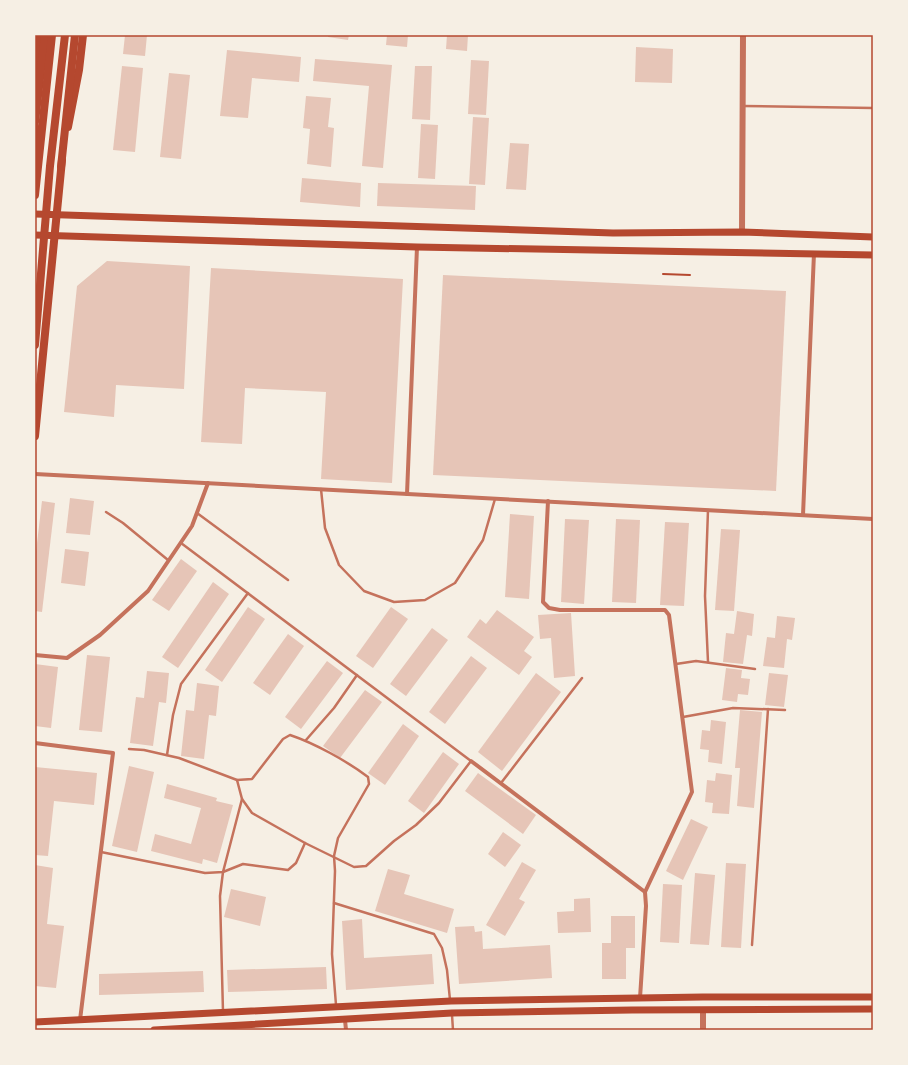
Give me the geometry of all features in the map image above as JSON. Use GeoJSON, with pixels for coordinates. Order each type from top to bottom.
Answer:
{"type":"FeatureCollection","features":[{"type":"Feature","properties":{"kind":"main road"},"geometry":{"type":"LineString","coordinates":[[35,74],[39,35]]}},
{"type":"Feature","properties":{"kind":"main road"},"geometry":{"type":"LineString","coordinates":[[35,122],[45,35]]}},
{"type":"Feature","properties":{"kind":"main road"},"geometry":{"type":"LineString","coordinates":[[35,195],[52,35]]}},
{"type":"Feature","properties":{"kind":"main road"},"geometry":{"type":"LineString","coordinates":[[35,345],[50,166],[65,35]]}},
{"type":"Feature","properties":{"kind":"main road"},"geometry":{"type":"LineString","coordinates":[[35,436],[75,35]]}},
{"type":"Feature","properties":{"kind":"main road"},"geometry":{"type":"LineString","coordinates":[[61,167],[79,70],[83,35]]}},
{"type":"Feature","properties":{"kind":"main road"},"geometry":{"type":"LineString","coordinates":[[35,126],[38,165]]}},
{"type":"Feature","properties":{"kind":"main road"},"geometry":{"type":"LineString","coordinates":[[35,214],[57,216],[613,233],[742,232],[873,237]]}},
{"type":"Feature","properties":{"kind":"main road"},"geometry":{"type":"LineString","coordinates":[[35,235],[55,237],[417,247],[873,255]]}},
{"type":"Feature","properties":{"kind":"main road"},"geometry":{"type":"LineString","coordinates":[[35,1021],[450,1001],[640,998],[873,997]]}},
{"type":"Feature","properties":{"kind":"main road"},"geometry":{"type":"LineString","coordinates":[[154,1030],[452,1013],[632,1010],[873,1009]]}},
{"type":"Feature","properties":{"kind":"street"},"geometry":{"type":"LineString","coordinates":[[742,232],[743,35]]}},
{"type":"Feature","properties":{"kind":"street"},"geometry":{"type":"LineString","coordinates":[[407,494],[417,247]]}},
{"type":"Feature","properties":{"kind":"street"},"geometry":{"type":"LineString","coordinates":[[803,515],[814,253]]}},
{"type":"Feature","properties":{"kind":"street"},"geometry":{"type":"LineString","coordinates":[[35,474],[873,518]]}},
{"type":"Feature","properties":{"kind":"street"},"geometry":{"type":"LineString","coordinates":[[35,655],[67,658],[100,635],[148,591],[192,526],[208,483]]}},
{"type":"Feature","properties":{"kind":"street"},"geometry":{"type":"LineString","coordinates":[[548,501],[543,602],[549,608],[560,610],[665,610],[669,615],[692,792],[645,892],[646,906],[640,998]]}},
{"type":"Feature","properties":{"kind":"street"},"geometry":{"type":"LineString","coordinates":[[35,743],[113,753],[80,1020]]}},
{"type":"Feature","properties":{"kind":"street"},"geometry":{"type":"LineString","coordinates":[[471,760],[645,892]]}},
{"type":"Feature","properties":{"kind":"street"},"geometry":{"type":"LineString","coordinates":[[703,1010],[703,1030]]}},
{"type":"Feature","properties":{"kind":"street"},"geometry":{"type":"LineString","coordinates":[[345,1020],[346,1030]]}},
{"type":"Feature","properties":{"kind":"lane"},"geometry":{"type":"LineString","coordinates":[[743,106],[873,108]]}},
{"type":"Feature","properties":{"kind":"lane"},"geometry":{"type":"LineString","coordinates":[[321,489],[325,528],[339,565],[364,591],[394,602],[425,600],[455,583],[483,540],[495,498]]}},
{"type":"Feature","properties":{"kind":"lane"},"geometry":{"type":"LineString","coordinates":[[708,510],[705,596],[708,662]]}},
{"type":"Feature","properties":{"kind":"lane"},"geometry":{"type":"LineString","coordinates":[[106,512],[123,523],[169,560]]}},
{"type":"Feature","properties":{"kind":"lane"},"geometry":{"type":"LineString","coordinates":[[197,513],[288,580]]}},
{"type":"Feature","properties":{"kind":"lane"},"geometry":{"type":"LineString","coordinates":[[181,543],[471,760],[439,803],[416,825],[394,841],[366,866],[354,867],[305,843],[252,813],[242,799],[237,780]]}},
{"type":"Feature","properties":{"kind":"lane"},"geometry":{"type":"LineString","coordinates":[[167,755],[173,715],[181,684],[248,593]]}},
{"type":"Feature","properties":{"kind":"lane"},"geometry":{"type":"LineString","coordinates":[[676,664],[696,661],[755,669]]}},
{"type":"Feature","properties":{"kind":"lane"},"geometry":{"type":"LineString","coordinates":[[306,740],[334,708],[357,675]]}},
{"type":"Feature","properties":{"kind":"lane"},"geometry":{"type":"LineString","coordinates":[[501,783],[582,678]]}},
{"type":"Feature","properties":{"kind":"lane"},"geometry":{"type":"LineString","coordinates":[[682,718],[733,708],[785,710]]}},
{"type":"Feature","properties":{"kind":"lane"},"geometry":{"type":"LineString","coordinates":[[752,945],[768,709]]}},
{"type":"Feature","properties":{"kind":"lane"},"geometry":{"type":"LineString","coordinates":[[129,749],[144,750],[179,758],[237,780],[252,779],[283,739],[290,735],[306,740],[368,777],[369,784],[338,838],[334,856],[336,871],[332,954],[336,1007]]}},
{"type":"Feature","properties":{"kind":"lane"},"geometry":{"type":"LineString","coordinates":[[223,1012],[220,896],[223,872],[242,799]]}},
{"type":"Feature","properties":{"kind":"lane"},"geometry":{"type":"LineString","coordinates":[[100,852],[205,873],[223,872],[243,864],[288,870],[296,863],[305,843]]}},
{"type":"Feature","properties":{"kind":"lane"},"geometry":{"type":"LineString","coordinates":[[334,903],[434,934],[442,948],[447,970],[450,1001]]}},
{"type":"Feature","properties":{"kind":"lane"},"geometry":{"type":"LineString","coordinates":[[452,1013],[453,1030]]}},
{"type":"Feature","properties":{"kind":"path"},"geometry":{"type":"LineString","coordinates":[[663,274],[690,275]]}},
{"type":"Feature","properties":{"kind":"building"},"geometry":{"type":"Polygon","coordinates":[[[125,35],[147,35],[145,56],[123,54],[125,35]]]}},
{"type":"Feature","properties":{"kind":"building"},"geometry":{"type":"Polygon","coordinates":[[[328,35],[349,35],[348,40],[328,37],[328,35]]]}},
{"type":"Feature","properties":{"kind":"building"},"geometry":{"type":"Polygon","coordinates":[[[387,35],[408,35],[407,47],[386,45],[387,35]]]}},
{"type":"Feature","properties":{"kind":"building"},"geometry":{"type":"Polygon","coordinates":[[[447,35],[468,35],[467,51],[446,49],[447,35]]]}},
{"type":"Feature","properties":{"kind":"building"},"geometry":{"type":"Polygon","coordinates":[[[636,47],[673,49],[672,83],[635,82],[636,47]]]}},
{"type":"Feature","properties":{"kind":"building"},"geometry":{"type":"Polygon","coordinates":[[[227,50],[301,57],[299,82],[252,78],[248,118],[220,116],[227,50]]]}},
{"type":"Feature","properties":{"kind":"building"},"geometry":{"type":"Polygon","coordinates":[[[315,59],[392,65],[383,168],[362,166],[369,86],[313,81],[315,59]]]}},
{"type":"Feature","properties":{"kind":"building"},"geometry":{"type":"Polygon","coordinates":[[[471,60],[489,61],[486,115],[468,114],[471,60]]]}},
{"type":"Feature","properties":{"kind":"building"},"geometry":{"type":"Polygon","coordinates":[[[122,66],[143,68],[135,152],[113,150],[122,66]]]}},
{"type":"Feature","properties":{"kind":"building"},"geometry":{"type":"Polygon","coordinates":[[[415,66],[432,66],[430,120],[412,119],[415,66]]]}},
{"type":"Feature","properties":{"kind":"building"},"geometry":{"type":"Polygon","coordinates":[[[169,73],[190,75],[181,159],[160,157],[169,73]]]}},
{"type":"Feature","properties":{"kind":"building"},"geometry":{"type":"Polygon","coordinates":[[[306,96],[331,98],[328,127],[334,128],[331,167],[307,164],[310,129],[303,128],[306,96]]]}},
{"type":"Feature","properties":{"kind":"building"},"geometry":{"type":"Polygon","coordinates":[[[473,117],[489,118],[485,185],[469,184],[473,117]]]}},
{"type":"Feature","properties":{"kind":"building"},"geometry":{"type":"Polygon","coordinates":[[[421,124],[438,125],[435,179],[418,178],[421,124]]]}},
{"type":"Feature","properties":{"kind":"building"},"geometry":{"type":"Polygon","coordinates":[[[510,143],[529,144],[526,190],[506,189],[510,143]]]}},
{"type":"Feature","properties":{"kind":"building"},"geometry":{"type":"Polygon","coordinates":[[[302,178],[361,183],[360,207],[300,202],[302,178]]]}},
{"type":"Feature","properties":{"kind":"building"},"geometry":{"type":"Polygon","coordinates":[[[378,183],[476,186],[475,210],[377,206],[378,183]]]}},
{"type":"Feature","properties":{"kind":"building"},"geometry":{"type":"Polygon","coordinates":[[[107,261],[190,266],[184,389],[116,385],[114,417],[64,412],[77,286],[107,261]]]}},
{"type":"Feature","properties":{"kind":"building"},"geometry":{"type":"Polygon","coordinates":[[[211,268],[403,279],[392,483],[321,479],[326,392],[245,388],[242,444],[201,442],[211,268]]]}},
{"type":"Feature","properties":{"kind":"building"},"geometry":{"type":"Polygon","coordinates":[[[443,275],[786,291],[776,491],[433,475],[443,275]]]}},
{"type":"Feature","properties":{"kind":"building"},"geometry":{"type":"Polygon","coordinates":[[[70,498],[94,501],[90,535],[66,533],[70,498]]]}},
{"type":"Feature","properties":{"kind":"building"},"geometry":{"type":"Polygon","coordinates":[[[42,501],[55,503],[42,612],[35,611],[35,560],[42,501]]]}},
{"type":"Feature","properties":{"kind":"building"},"geometry":{"type":"Polygon","coordinates":[[[510,514],[534,516],[529,599],[505,597],[510,514]]]}},
{"type":"Feature","properties":{"kind":"building"},"geometry":{"type":"Polygon","coordinates":[[[565,519],[589,520],[584,604],[561,602],[565,519]]]}},
{"type":"Feature","properties":{"kind":"building"},"geometry":{"type":"Polygon","coordinates":[[[616,519],[640,520],[636,603],[612,602],[616,519]]]}},
{"type":"Feature","properties":{"kind":"building"},"geometry":{"type":"Polygon","coordinates":[[[665,522],[689,523],[684,606],[660,605],[665,522]]]}},
{"type":"Feature","properties":{"kind":"building"},"geometry":{"type":"Polygon","coordinates":[[[721,529],[740,530],[734,611],[715,610],[721,529]]]}},
{"type":"Feature","properties":{"kind":"building"},"geometry":{"type":"Polygon","coordinates":[[[65,549],[89,552],[85,586],[61,583],[65,549]]]}},
{"type":"Feature","properties":{"kind":"building"},"geometry":{"type":"Polygon","coordinates":[[[181,559],[197,571],[169,611],[152,600],[181,559]]]}},
{"type":"Feature","properties":{"kind":"building"},"geometry":{"type":"Polygon","coordinates":[[[213,582],[229,594],[178,668],[162,657],[213,582]]]}},
{"type":"Feature","properties":{"kind":"building"},"geometry":{"type":"Polygon","coordinates":[[[248,607],[265,619],[222,682],[205,670],[248,607]]]}},
{"type":"Feature","properties":{"kind":"building"},"geometry":{"type":"Polygon","coordinates":[[[391,607],[408,619],[373,668],[356,656],[391,607]]]}},
{"type":"Feature","properties":{"kind":"building"},"geometry":{"type":"Polygon","coordinates":[[[497,610],[534,637],[524,651],[532,657],[519,675],[467,637],[480,619],[486,624],[497,610]]]}},
{"type":"Feature","properties":{"kind":"building"},"geometry":{"type":"Polygon","coordinates":[[[737,611],[754,614],[752,636],[747,635],[743,664],[723,662],[726,633],[734,634],[737,611]]]}},
{"type":"Feature","properties":{"kind":"building"},"geometry":{"type":"Polygon","coordinates":[[[571,613],[575,676],[554,678],[551,638],[540,639],[538,615],[571,613]]]}},
{"type":"Feature","properties":{"kind":"building"},"geometry":{"type":"Polygon","coordinates":[[[777,616],[795,618],[792,640],[787,639],[784,668],[763,666],[767,637],[775,638],[777,616]]]}},
{"type":"Feature","properties":{"kind":"building"},"geometry":{"type":"Polygon","coordinates":[[[432,628],[448,640],[406,696],[390,684],[432,628]]]}},
{"type":"Feature","properties":{"kind":"building"},"geometry":{"type":"Polygon","coordinates":[[[288,634],[304,646],[270,695],[253,683],[288,634]]]}},
{"type":"Feature","properties":{"kind":"building"},"geometry":{"type":"Polygon","coordinates":[[[87,655],[110,657],[102,732],[79,730],[87,655]]]}},
{"type":"Feature","properties":{"kind":"building"},"geometry":{"type":"Polygon","coordinates":[[[471,656],[487,668],[445,724],[429,712],[471,656]]]}},
{"type":"Feature","properties":{"kind":"building"},"geometry":{"type":"Polygon","coordinates":[[[327,661],[343,673],[301,729],[285,717],[327,661]]]}},
{"type":"Feature","properties":{"kind":"building"},"geometry":{"type":"Polygon","coordinates":[[[35,664],[58,667],[51,728],[35,726],[35,664]]]}},
{"type":"Feature","properties":{"kind":"building"},"geometry":{"type":"Polygon","coordinates":[[[726,668],[742,670],[741,678],[750,679],[748,695],[738,694],[737,702],[722,700],[726,668]]]}},
{"type":"Feature","properties":{"kind":"building"},"geometry":{"type":"Polygon","coordinates":[[[147,671],[169,673],[166,703],[159,702],[153,746],[130,743],[136,697],[144,698],[147,671]]]}},
{"type":"Feature","properties":{"kind":"building"},"geometry":{"type":"Polygon","coordinates":[[[536,673],[561,692],[502,771],[478,752],[536,673]]]}},
{"type":"Feature","properties":{"kind":"building"},"geometry":{"type":"Polygon","coordinates":[[[769,673],[788,675],[784,707],[765,705],[769,673]]]}},
{"type":"Feature","properties":{"kind":"building"},"geometry":{"type":"Polygon","coordinates":[[[197,683],[219,686],[216,716],[209,715],[204,759],[181,756],[186,710],[194,711],[197,683]]]}},
{"type":"Feature","properties":{"kind":"building"},"geometry":{"type":"Polygon","coordinates":[[[365,690],[382,702],[340,758],[323,746],[365,690]]]}},
{"type":"Feature","properties":{"kind":"building"},"geometry":{"type":"Polygon","coordinates":[[[740,710],[762,712],[754,808],[737,806],[740,768],[735,768],[740,710]]]}},
{"type":"Feature","properties":{"kind":"building"},"geometry":{"type":"Polygon","coordinates":[[[711,720],[726,722],[722,764],[708,762],[709,750],[700,749],[702,730],[710,731],[711,720]]]}},
{"type":"Feature","properties":{"kind":"building"},"geometry":{"type":"Polygon","coordinates":[[[403,724],[419,736],[385,785],[368,773],[403,724]]]}},
{"type":"Feature","properties":{"kind":"building"},"geometry":{"type":"Polygon","coordinates":[[[443,752],[459,764],[424,813],[408,801],[443,752]]]}},
{"type":"Feature","properties":{"kind":"building"},"geometry":{"type":"Polygon","coordinates":[[[129,766],[154,772],[137,852],[112,846],[129,766]]]}},
{"type":"Feature","properties":{"kind":"building"},"geometry":{"type":"Polygon","coordinates":[[[35,767],[97,773],[94,805],[54,801],[48,856],[35,855],[35,767]]]}},
{"type":"Feature","properties":{"kind":"building"},"geometry":{"type":"Polygon","coordinates":[[[478,773],[536,815],[523,834],[465,791],[478,773]]]}},
{"type":"Feature","properties":{"kind":"building"},"geometry":{"type":"Polygon","coordinates":[[[716,773],[732,775],[729,814],[712,813],[713,803],[705,802],[707,780],[715,781],[716,773]]]}},
{"type":"Feature","properties":{"kind":"building"},"geometry":{"type":"Polygon","coordinates":[[[167,784],[217,798],[216,801],[233,805],[217,863],[203,859],[202,864],[151,851],[155,834],[191,844],[201,808],[164,798],[167,784]]]}},
{"type":"Feature","properties":{"kind":"building"},"geometry":{"type":"Polygon","coordinates":[[[691,819],[708,827],[683,880],[666,871],[691,819]]]}},
{"type":"Feature","properties":{"kind":"building"},"geometry":{"type":"Polygon","coordinates":[[[503,832],[521,845],[505,867],[488,854],[503,832]]]}},
{"type":"Feature","properties":{"kind":"building"},"geometry":{"type":"Polygon","coordinates":[[[522,862],[536,870],[519,899],[525,902],[505,936],[486,925],[522,862]]]}},
{"type":"Feature","properties":{"kind":"building"},"geometry":{"type":"Polygon","coordinates":[[[726,863],[746,864],[741,948],[721,947],[726,863]]]}},
{"type":"Feature","properties":{"kind":"building"},"geometry":{"type":"Polygon","coordinates":[[[35,865],[53,868],[47,924],[64,926],[56,988],[35,986],[35,865]]]}},
{"type":"Feature","properties":{"kind":"building"},"geometry":{"type":"Polygon","coordinates":[[[388,869],[410,875],[404,894],[454,909],[447,933],[375,911],[388,869]]]}},
{"type":"Feature","properties":{"kind":"building"},"geometry":{"type":"Polygon","coordinates":[[[695,873],[715,875],[709,945],[690,944],[695,873]]]}},
{"type":"Feature","properties":{"kind":"building"},"geometry":{"type":"Polygon","coordinates":[[[663,884],[682,885],[679,943],[660,942],[663,884]]]}},
{"type":"Feature","properties":{"kind":"building"},"geometry":{"type":"Polygon","coordinates":[[[231,889],[266,897],[260,926],[224,917],[231,889]]]}},
{"type":"Feature","properties":{"kind":"building"},"geometry":{"type":"Polygon","coordinates":[[[590,898],[591,932],[558,933],[557,912],[574,911],[574,899],[590,898]]]}},
{"type":"Feature","properties":{"kind":"building"},"geometry":{"type":"Polygon","coordinates":[[[611,916],[635,916],[635,948],[626,948],[626,979],[602,979],[602,943],[611,943],[611,916]]]}},
{"type":"Feature","properties":{"kind":"building"},"geometry":{"type":"Polygon","coordinates":[[[362,919],[364,958],[432,954],[434,984],[346,990],[342,921],[362,919]]]}},
{"type":"Feature","properties":{"kind":"building"},"geometry":{"type":"Polygon","coordinates":[[[474,926],[475,932],[482,931],[483,949],[550,945],[552,978],[459,984],[455,927],[474,926]]]}},
{"type":"Feature","properties":{"kind":"building"},"geometry":{"type":"Polygon","coordinates":[[[326,967],[327,989],[228,992],[227,970],[326,967]]]}},
{"type":"Feature","properties":{"kind":"building"},"geometry":{"type":"Polygon","coordinates":[[[203,971],[204,992],[99,995],[99,974],[203,971]]]}}]}
